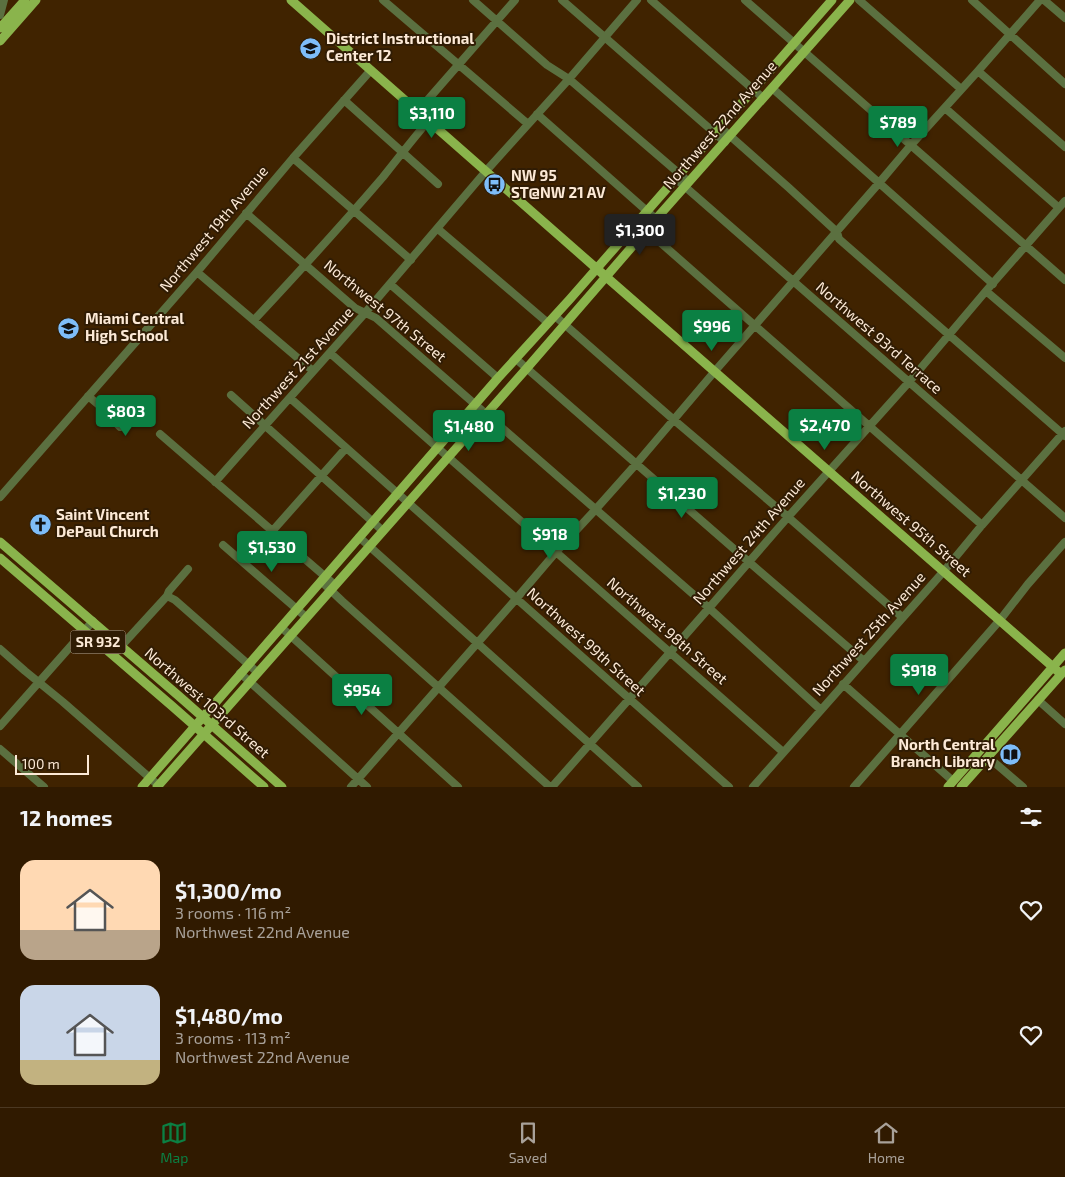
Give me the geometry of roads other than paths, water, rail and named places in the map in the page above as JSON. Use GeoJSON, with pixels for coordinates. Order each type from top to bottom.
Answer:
{"type":"FeatureCollection","features":[{"type":"Feature","properties":{"kind":"main road","name":"Northwest 95th Street"},"geometry":{"type":"LineString","coordinates":[[291,0],[1052,667],[1063,672]]}},
{"type":"Feature","properties":{"kind":"main road","name":"Northwest 22nd Avenue"},"geometry":{"type":"LineString","coordinates":[[142,787],[498,378],[548,324],[832,0]]}},
{"type":"Feature","properties":{"kind":"main road","name":"Northwest 22nd Avenue"},"geometry":{"type":"LineString","coordinates":[[157,786],[850,0]]}},
{"type":"Feature","properties":{"kind":"main road"},"geometry":{"type":"LineString","coordinates":[[0,28],[29,2]]}},
{"type":"Feature","properties":{"kind":"main road"},"geometry":{"type":"LineString","coordinates":[[0,41],[29,2]]}},
{"type":"Feature","properties":{"kind":"main road","name":"Northwest 103rd Street"},"geometry":{"type":"LineString","coordinates":[[0,542],[212,724],[282,787]]}},
{"type":"Feature","properties":{"kind":"main road"},"geometry":{"type":"LineString","coordinates":[[1,559],[13,565],[25,564]]}},
{"type":"Feature","properties":{"kind":"main road","name":"Northwest 103rd Street"},"geometry":{"type":"LineString","coordinates":[[1,559],[264,787]]}},
{"type":"Feature","properties":{"kind":"main road"},"geometry":{"type":"LineString","coordinates":[[951,784],[1065,653]]}},
{"type":"Feature","properties":{"kind":"main road"},"geometry":{"type":"LineString","coordinates":[[961,787],[1063,672]]}},
{"type":"Feature","properties":{"kind":"street"},"geometry":{"type":"LineString","coordinates":[[0,15],[4,0]]}},
{"type":"Feature","properties":{"kind":"street"},"geometry":{"type":"LineString","coordinates":[[383,0],[528,124]]}},
{"type":"Feature","properties":{"kind":"street","name":"Northwest 93rd Terrace"},"geometry":{"type":"LineString","coordinates":[[473,0],[547,65],[569,79],[794,282],[1065,518]]}},
{"type":"Feature","properties":{"kind":"street"},"geometry":{"type":"LineString","coordinates":[[418,111],[515,0]]}},
{"type":"Feature","properties":{"kind":"street"},"geometry":{"type":"LineString","coordinates":[[562,0],[727,139],[788,186],[836,232],[839,239],[949,336],[1064,433]]}},
{"type":"Feature","properties":{"kind":"street","name":"Northwest 21st Avenue"},"geometry":{"type":"LineString","coordinates":[[215,482],[330,353],[486,171],[637,0]]}},
{"type":"Feature","properties":{"kind":"street"},"geometry":{"type":"LineString","coordinates":[[651,0],[763,98]]}},
{"type":"Feature","properties":{"kind":"street"},"geometry":{"type":"LineString","coordinates":[[745,0],[1065,280]]}},
{"type":"Feature","properties":{"kind":"street"},"geometry":{"type":"LineString","coordinates":[[859,0],[961,90]]}},
{"type":"Feature","properties":{"kind":"street"},"geometry":{"type":"LineString","coordinates":[[972,0],[1065,84]]}},
{"type":"Feature","properties":{"kind":"street"},"geometry":{"type":"LineString","coordinates":[[351,787],[637,463],[911,145],[1042,0],[1065,18]]}},
{"type":"Feature","properties":{"kind":"street","name":"Northwest 19th Avenue"},"geometry":{"type":"LineString","coordinates":[[0,497],[371,70]]}},
{"type":"Feature","properties":{"kind":"street"},"geometry":{"type":"LineString","coordinates":[[978,71],[1065,147]]}},
{"type":"Feature","properties":{"kind":"street"},"geometry":{"type":"LineString","coordinates":[[772,88],[993,284]]}},
{"type":"Feature","properties":{"kind":"street"},"geometry":{"type":"LineString","coordinates":[[344,100],[438,184]]}},
{"type":"Feature","properties":{"kind":"street"},"geometry":{"type":"LineString","coordinates":[[945,108],[1058,207]]}},
{"type":"Feature","properties":{"kind":"street"},"geometry":{"type":"LineString","coordinates":[[537,114],[656,219]]}},
{"type":"Feature","properties":{"kind":"street"},"geometry":{"type":"LineString","coordinates":[[254,320],[384,176],[429,120]]}},
{"type":"Feature","properties":{"kind":"street"},"geometry":{"type":"LineString","coordinates":[[293,158],[411,260]]}},
{"type":"Feature","properties":{"kind":"street","name":"Northwest 24th Avenue"},"geometry":{"type":"LineString","coordinates":[[551,787],[909,382],[1065,201]]}},
{"type":"Feature","properties":{"kind":"street","name":"Northwest 97th Street"},"geometry":{"type":"LineString","coordinates":[[246,213],[355,308],[376,318],[476,404],[709,608],[821,710]]}},
{"type":"Feature","properties":{"kind":"street"},"geometry":{"type":"LineString","coordinates":[[637,222],[982,525]]}},
{"type":"Feature","properties":{"kind":"street"},"geometry":{"type":"LineString","coordinates":[[438,229],[548,324]]}},
{"type":"Feature","properties":{"kind":"street"},"geometry":{"type":"LineString","coordinates":[[197,272],[314,371]]}},
{"type":"Feature","properties":{"kind":"street"},"geometry":{"type":"LineString","coordinates":[[390,284],[498,378]]}},
{"type":"Feature","properties":{"kind":"street"},"geometry":{"type":"LineString","coordinates":[[986,291],[1065,358]]}},
{"type":"Feature","properties":{"kind":"street"},"geometry":{"type":"LineString","coordinates":[[555,316],[902,617]]}},
{"type":"Feature","properties":{"kind":"street","name":"Northwest 98th Street"},"geometry":{"type":"LineString","coordinates":[[330,353],[783,752]]}},
{"type":"Feature","properties":{"kind":"street"},"geometry":{"type":"LineString","coordinates":[[516,359],[864,661]]}},
{"type":"Feature","properties":{"kind":"street"},"geometry":{"type":"LineString","coordinates":[[88,396],[112,416]]}},
{"type":"Feature","properties":{"kind":"street"},"geometry":{"type":"LineString","coordinates":[[231,396],[383,531]]}},
{"type":"Feature","properties":{"kind":"street","name":"Northwest 99th Street"},"geometry":{"type":"LineString","coordinates":[[290,398],[728,787]]}},
{"type":"Feature","properties":{"kind":"street","name":"Northwest 25th Avenue"},"geometry":{"type":"LineString","coordinates":[[753,787],[1064,433]]}},
{"type":"Feature","properties":{"kind":"street"},"geometry":{"type":"LineString","coordinates":[[160,434],[272,531],[438,687],[551,787]]}},
{"type":"Feature","properties":{"kind":"street"},"geometry":{"type":"LineString","coordinates":[[244,563],[346,448]]}},
{"type":"Feature","properties":{"kind":"street"},"geometry":{"type":"LineString","coordinates":[[359,537],[638,787]]}},
{"type":"Feature","properties":{"kind":"street"},"geometry":{"type":"LineString","coordinates":[[854,787],[1000,620],[1028,584],[1065,542]]}},
{"type":"Feature","properties":{"kind":"street"},"geometry":{"type":"LineString","coordinates":[[223,545],[306,617]]}},
{"type":"Feature","properties":{"kind":"street"},"geometry":{"type":"LineString","coordinates":[[113,655],[188,570]]}},
{"type":"Feature","properties":{"kind":"street"},"geometry":{"type":"LineString","coordinates":[[167,596],[175,600],[257,672]]}},
{"type":"Feature","properties":{"kind":"street"},"geometry":{"type":"LineString","coordinates":[[0,726],[93,621]]}},
{"type":"Feature","properties":{"kind":"street"},"geometry":{"type":"LineString","coordinates":[[281,627],[458,787]]}},
{"type":"Feature","properties":{"kind":"street"},"geometry":{"type":"LineString","coordinates":[[0,650],[157,786]]}},
{"type":"Feature","properties":{"kind":"street"},"geometry":{"type":"LineString","coordinates":[[240,673],[367,787]]}},
{"type":"Feature","properties":{"kind":"street"},"geometry":{"type":"LineString","coordinates":[[843,684],[951,784]]}},
{"type":"Feature","properties":{"kind":"street"},"geometry":{"type":"LineString","coordinates":[[1038,700],[1065,724]]}},
{"type":"Feature","properties":{"kind":"street"},"geometry":{"type":"LineString","coordinates":[[0,748],[44,787]]}},
{"type":"Feature","properties":{"kind":"street"},"geometry":{"type":"LineString","coordinates":[[988,757],[1023,787]]}},
{"type":"Feature","properties":{"kind":"place","name":"District Instructional Center 12"},"geometry":{"type":"Point","coordinates":[310,48]}},
{"type":"Feature","properties":{"kind":"place","name":"NW 95 ST@NW 21 AV"},"geometry":{"type":"Point","coordinates":[495,185]}},
{"type":"Feature","properties":{"kind":"place","name":"Miami Central High School"},"geometry":{"type":"Point","coordinates":[69,328]}},
{"type":"Feature","properties":{"kind":"place","name":"Saint Vincent DePaul Church"},"geometry":{"type":"Point","coordinates":[40,524]}},
{"type":"Feature","properties":{"kind":"place","name":"North Central Branch Library"},"geometry":{"type":"Point","coordinates":[1011,754]}}]}
